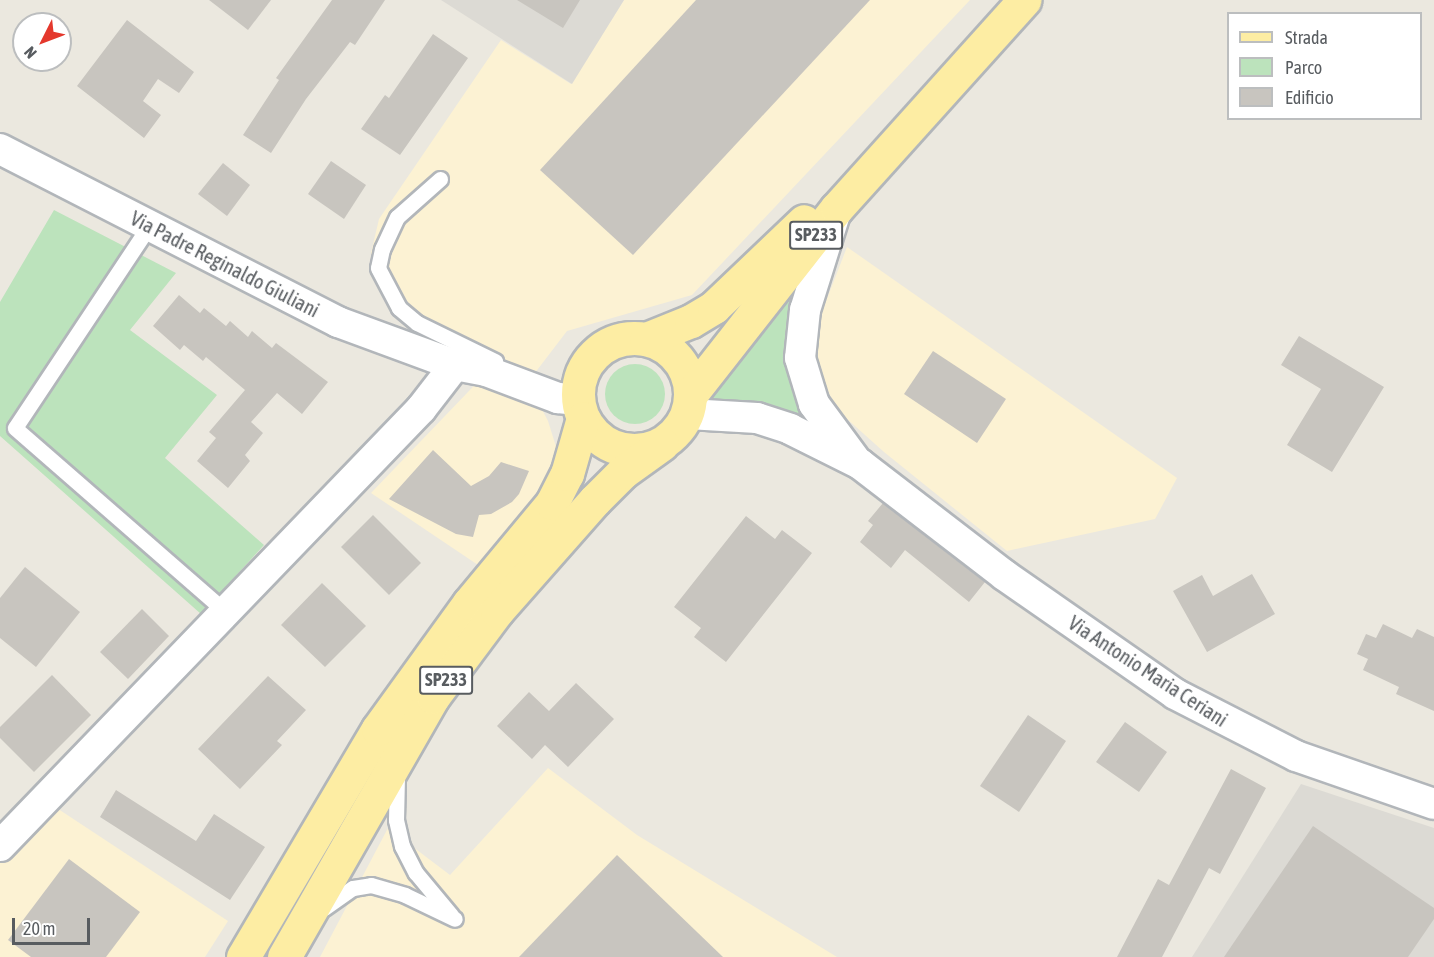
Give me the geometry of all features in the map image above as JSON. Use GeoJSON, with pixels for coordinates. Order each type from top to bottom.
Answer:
{"type":"FeatureCollection","features":[{"type":"Feature","properties":{"kind":"main road","name":"SP233"},"geometry":{"type":"LineString","coordinates":[[287,950],[397,754],[433,697],[497,611],[595,500],[623,472],[672,436],[689,404],[837,208],[1024,0]]}},
{"type":"Feature","properties":{"kind":"main road","name":"SP233"},"geometry":{"type":"LineString","coordinates":[[243,957],[378,729],[469,603],[552,503],[567,474],[573,405],[585,366],[596,352],[627,338],[646,339],[714,307],[948,82]]}},
{"type":"Feature","properties":{"kind":"main road"},"geometry":{"type":"LineString","coordinates":[[646,339],[678,358],[689,404]]}},
{"type":"Feature","properties":{"kind":"main road"},"geometry":{"type":"LineString","coordinates":[[573,405],[593,433],[617,447],[644,450],[662,444]]}},
{"type":"Feature","properties":{"kind":"street","name":"Via Padre Reginaldo Giuliani"},"geometry":{"type":"LineString","coordinates":[[0,149],[338,322],[455,365],[486,371],[573,405]]}},
{"type":"Feature","properties":{"kind":"street"},"geometry":{"type":"LineString","coordinates":[[837,208],[805,310],[800,358],[814,404],[860,464]]}},
{"type":"Feature","properties":{"kind":"street"},"geometry":{"type":"LineString","coordinates":[[0,846],[421,409],[455,365]]}},
{"type":"Feature","properties":{"kind":"street"},"geometry":{"type":"LineString","coordinates":[[689,404],[758,418],[790,429],[860,464]]}},
{"type":"Feature","properties":{"kind":"street","name":"Via Antonio Maria Ceriani"},"geometry":{"type":"LineString","coordinates":[[860,464],[1004,574],[1137,669],[1214,717],[1338,773],[1434,804]]}},
{"type":"Feature","properties":{"kind":"lane"},"geometry":{"type":"LineString","coordinates":[[440,179],[407,207],[390,228],[378,268],[385,287],[399,308],[417,323],[481,356],[515,367],[573,405]]}},
{"type":"Feature","properties":{"kind":"lane"},"geometry":{"type":"LineString","coordinates":[[149,226],[15,428],[226,612]]}},
{"type":"Feature","properties":{"kind":"lane"},"geometry":{"type":"LineString","coordinates":[[287,950],[334,898],[353,888],[371,885],[405,895],[455,919],[417,873],[402,846],[396,820],[397,754]]}},
{"type":"Feature","properties":{"kind":"shaded area"},"geometry":{"type":"Polygon","coordinates":[[[441,0],[624,0],[572,84],[441,0]]]}},
{"type":"Feature","properties":{"kind":"shaded area"},"geometry":{"type":"Polygon","coordinates":[[[624,0],[970,0],[692,295],[567,331],[528,382],[548,421],[558,453],[555,480],[481,567],[371,493],[492,367],[433,342],[386,303],[373,278],[371,253],[379,219],[501,40],[571,84],[624,0]]]}},
{"type":"Feature","properties":{"kind":"shaded area"},"geometry":{"type":"Polygon","coordinates":[[[847,247],[1177,478],[1155,519],[1007,551],[884,452],[837,410],[818,370],[816,327],[847,247]]]}},
{"type":"Feature","properties":{"kind":"shaded area"},"geometry":{"type":"Polygon","coordinates":[[[548,768],[637,835],[837,957],[320,957],[388,828],[450,875],[548,768]]]}},
{"type":"Feature","properties":{"kind":"shaded area"},"geometry":{"type":"Polygon","coordinates":[[[1301,784],[1434,828],[1434,957],[1192,957],[1301,784]]]}},
{"type":"Feature","properties":{"kind":"shaded area"},"geometry":{"type":"Polygon","coordinates":[[[37,795],[228,921],[205,957],[0,957],[0,833],[37,795]]]}},
{"type":"Feature","properties":{"kind":"green space"},"geometry":{"type":"Polygon","coordinates":[[[54,210],[176,273],[130,330],[217,395],[165,458],[264,545],[201,614],[0,436],[0,302],[54,210]]]}},
{"type":"Feature","properties":{"kind":"green space"},"geometry":{"type":"Polygon","coordinates":[[[803,272],[813,424],[709,402],[720,377],[803,272]]]}},
{"type":"Feature","properties":{"kind":"green space"},"geometry":{"type":"Polygon","coordinates":[[[629,364],[641,364],[652,369],[660,377],[665,394],[663,406],[652,419],[641,424],[629,424],[618,419],[610,411],[605,400],[605,388],[610,377],[618,369],[629,364]]]}},
{"type":"Feature","properties":{"kind":"building"},"geometry":{"type":"Polygon","coordinates":[[[209,0],[271,0],[248,30],[209,0]]]}},
{"type":"Feature","properties":{"kind":"building"},"geometry":{"type":"Polygon","coordinates":[[[332,0],[385,0],[355,45],[350,42],[306,99],[271,153],[243,135],[279,80],[276,78],[332,0]]]}},
{"type":"Feature","properties":{"kind":"building"},"geometry":{"type":"Polygon","coordinates":[[[517,0],[580,0],[563,28],[517,0]]]}},
{"type":"Feature","properties":{"kind":"building"},"geometry":{"type":"Polygon","coordinates":[[[696,0],[870,0],[633,255],[540,170],[696,0]]]}},
{"type":"Feature","properties":{"kind":"building"},"geometry":{"type":"Polygon","coordinates":[[[127,20],[194,72],[179,93],[158,79],[143,101],[161,115],[144,138],[77,86],[127,20]]]}},
{"type":"Feature","properties":{"kind":"building"},"geometry":{"type":"Polygon","coordinates":[[[433,34],[468,58],[400,155],[361,129],[385,95],[389,98],[433,34]]]}},
{"type":"Feature","properties":{"kind":"building"},"geometry":{"type":"Polygon","coordinates":[[[331,161],[366,185],[344,219],[308,194],[331,161]]]}},
{"type":"Feature","properties":{"kind":"building"},"geometry":{"type":"Polygon","coordinates":[[[223,163],[250,185],[227,216],[198,194],[223,163]]]}},
{"type":"Feature","properties":{"kind":"building"},"geometry":{"type":"Polygon","coordinates":[[[179,295],[200,313],[204,308],[226,326],[230,321],[248,337],[252,331],[272,348],[276,343],[328,382],[302,414],[277,393],[251,422],[263,433],[245,455],[250,461],[228,488],[197,461],[216,438],[209,432],[245,390],[206,357],[203,361],[184,345],[180,350],[153,326],[179,295]]]}},
{"type":"Feature","properties":{"kind":"building"},"geometry":{"type":"Polygon","coordinates":[[[1299,336],[1384,387],[1332,472],[1287,445],[1321,389],[1281,365],[1299,336]]]}},
{"type":"Feature","properties":{"kind":"building"},"geometry":{"type":"Polygon","coordinates":[[[933,351],[1006,399],[977,443],[904,394],[933,351]]]}},
{"type":"Feature","properties":{"kind":"building"},"geometry":{"type":"Polygon","coordinates":[[[433,450],[471,486],[489,476],[501,462],[529,471],[519,494],[512,502],[491,514],[479,515],[473,537],[456,534],[389,499],[433,450]]]}},
{"type":"Feature","properties":{"kind":"building"},"geometry":{"type":"Polygon","coordinates":[[[883,503],[985,582],[969,602],[905,550],[891,568],[860,542],[873,525],[868,521],[883,503]]]}},
{"type":"Feature","properties":{"kind":"building"},"geometry":{"type":"Polygon","coordinates":[[[373,515],[421,563],[389,595],[341,547],[373,515]]]}},
{"type":"Feature","properties":{"kind":"building"},"geometry":{"type":"Polygon","coordinates":[[[746,516],[775,539],[782,530],[812,553],[726,662],[694,637],[701,628],[674,607],[746,516]]]}},
{"type":"Feature","properties":{"kind":"building"},"geometry":{"type":"Polygon","coordinates":[[[25,567],[80,612],[36,667],[0,638],[0,598],[25,567]]]}},
{"type":"Feature","properties":{"kind":"building"},"geometry":{"type":"Polygon","coordinates":[[[1252,574],[1275,614],[1207,652],[1173,591],[1202,575],[1213,596],[1252,574]]]}},
{"type":"Feature","properties":{"kind":"building"},"geometry":{"type":"Polygon","coordinates":[[[322,583],[366,626],[325,667],[281,625],[322,583]]]}},
{"type":"Feature","properties":{"kind":"building"},"geometry":{"type":"Polygon","coordinates":[[[142,609],[169,636],[128,679],[100,652],[142,609]]]}},
{"type":"Feature","properties":{"kind":"building"},"geometry":{"type":"Polygon","coordinates":[[[1383,624],[1412,638],[1417,629],[1434,637],[1434,711],[1396,694],[1399,687],[1363,670],[1368,659],[1357,654],[1366,634],[1376,638],[1383,624]]]}},
{"type":"Feature","properties":{"kind":"building"},"geometry":{"type":"Polygon","coordinates":[[[52,675],[91,715],[34,772],[0,738],[0,727],[52,675]]]}},
{"type":"Feature","properties":{"kind":"building"},"geometry":{"type":"Polygon","coordinates":[[[268,676],[306,710],[277,741],[282,745],[240,789],[198,749],[268,676]]]}},
{"type":"Feature","properties":{"kind":"building"},"geometry":{"type":"Polygon","coordinates":[[[576,683],[614,719],[568,767],[545,745],[532,759],[497,726],[529,692],[549,711],[576,683]]]}},
{"type":"Feature","properties":{"kind":"building"},"geometry":{"type":"Polygon","coordinates":[[[1028,715],[1066,741],[1019,812],[980,786],[1028,715]]]}},
{"type":"Feature","properties":{"kind":"building"},"geometry":{"type":"Polygon","coordinates":[[[1125,722],[1167,752],[1139,792],[1096,762],[1125,722]]]}},
{"type":"Feature","properties":{"kind":"building"},"geometry":{"type":"Polygon","coordinates":[[[1231,769],[1266,788],[1220,874],[1209,868],[1162,957],[1117,957],[1158,879],[1169,885],[1231,769]]]}},
{"type":"Feature","properties":{"kind":"building"},"geometry":{"type":"Polygon","coordinates":[[[116,790],[196,841],[214,814],[265,847],[230,900],[100,817],[116,790]]]}},
{"type":"Feature","properties":{"kind":"building"},"geometry":{"type":"Polygon","coordinates":[[[1313,826],[1434,908],[1434,919],[1408,957],[1224,957],[1313,826]]]}},
{"type":"Feature","properties":{"kind":"building"},"geometry":{"type":"Polygon","coordinates":[[[617,855],[723,957],[519,957],[617,855]]]}},
{"type":"Feature","properties":{"kind":"building"},"geometry":{"type":"Polygon","coordinates":[[[69,859],[140,912],[106,957],[31,957],[8,940],[69,859]]]}}]}
